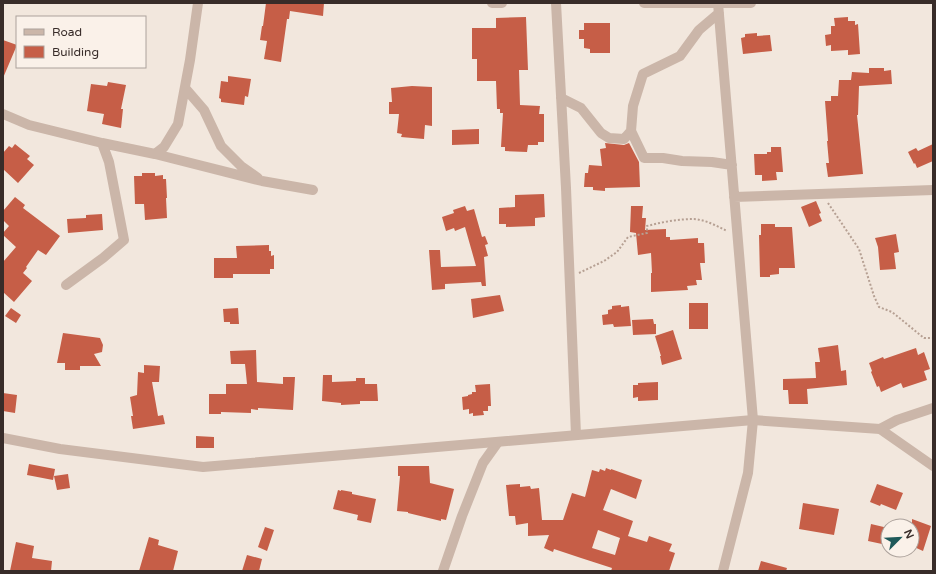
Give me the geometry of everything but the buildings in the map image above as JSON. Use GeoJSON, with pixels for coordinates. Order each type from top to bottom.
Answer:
{"type":"FeatureCollection","features":[{"type":"Feature","properties":{"kind":"street"},"geometry":{"type":"LineString","coordinates":[[155,154],[164,147],[178,124],[190,60],[198,3]]}},
{"type":"Feature","properties":{"kind":"street"},"geometry":{"type":"LineString","coordinates":[[492,3],[502,3]]}},
{"type":"Feature","properties":{"kind":"street"},"geometry":{"type":"LineString","coordinates":[[556,3],[570,278],[576,435]]}},
{"type":"Feature","properties":{"kind":"street"},"geometry":{"type":"LineString","coordinates":[[644,3],[719,7],[751,3]]}},
{"type":"Feature","properties":{"kind":"street"},"geometry":{"type":"LineString","coordinates":[[719,7],[699,30],[680,56],[643,74],[633,106],[631,131],[644,158],[662,158],[732,165]]}},
{"type":"Feature","properties":{"kind":"street"},"geometry":{"type":"LineString","coordinates":[[719,7],[753,420],[748,472],[723,571]]}},
{"type":"Feature","properties":{"kind":"street"},"geometry":{"type":"LineString","coordinates":[[185,88],[204,110],[221,146],[241,166],[262,182]]}},
{"type":"Feature","properties":{"kind":"street"},"geometry":{"type":"LineString","coordinates":[[561,98],[581,108],[601,133],[609,138],[624,139],[631,131]]}},
{"type":"Feature","properties":{"kind":"street"},"geometry":{"type":"LineString","coordinates":[[3,114],[29,125],[102,143],[155,154],[262,182],[313,190]]}},
{"type":"Feature","properties":{"kind":"street"},"geometry":{"type":"LineString","coordinates":[[66,285],[103,258],[124,240],[109,162],[102,143]]}},
{"type":"Feature","properties":{"kind":"street"},"geometry":{"type":"LineString","coordinates":[[734,197],[933,190]]}},
{"type":"Feature","properties":{"kind":"street"},"geometry":{"type":"LineString","coordinates":[[880,429],[897,420],[933,408]]}},
{"type":"Feature","properties":{"kind":"street"},"geometry":{"type":"LineString","coordinates":[[3,438],[60,449],[203,467],[753,420],[880,429],[933,466]]}},
{"type":"Feature","properties":{"kind":"street"},"geometry":{"type":"LineString","coordinates":[[443,571],[462,516],[483,463],[498,442]]}},
{"type":"Feature","properties":{"kind":"path"},"geometry":{"type":"LineString","coordinates":[[822,194],[859,249],[879,307],[892,312],[924,338],[933,338]]}},
{"type":"Feature","properties":{"kind":"path"},"geometry":{"type":"LineString","coordinates":[[570,278],[604,262],[617,252],[628,237],[647,233],[647,226],[661,222],[695,219],[738,235]]}}]}
